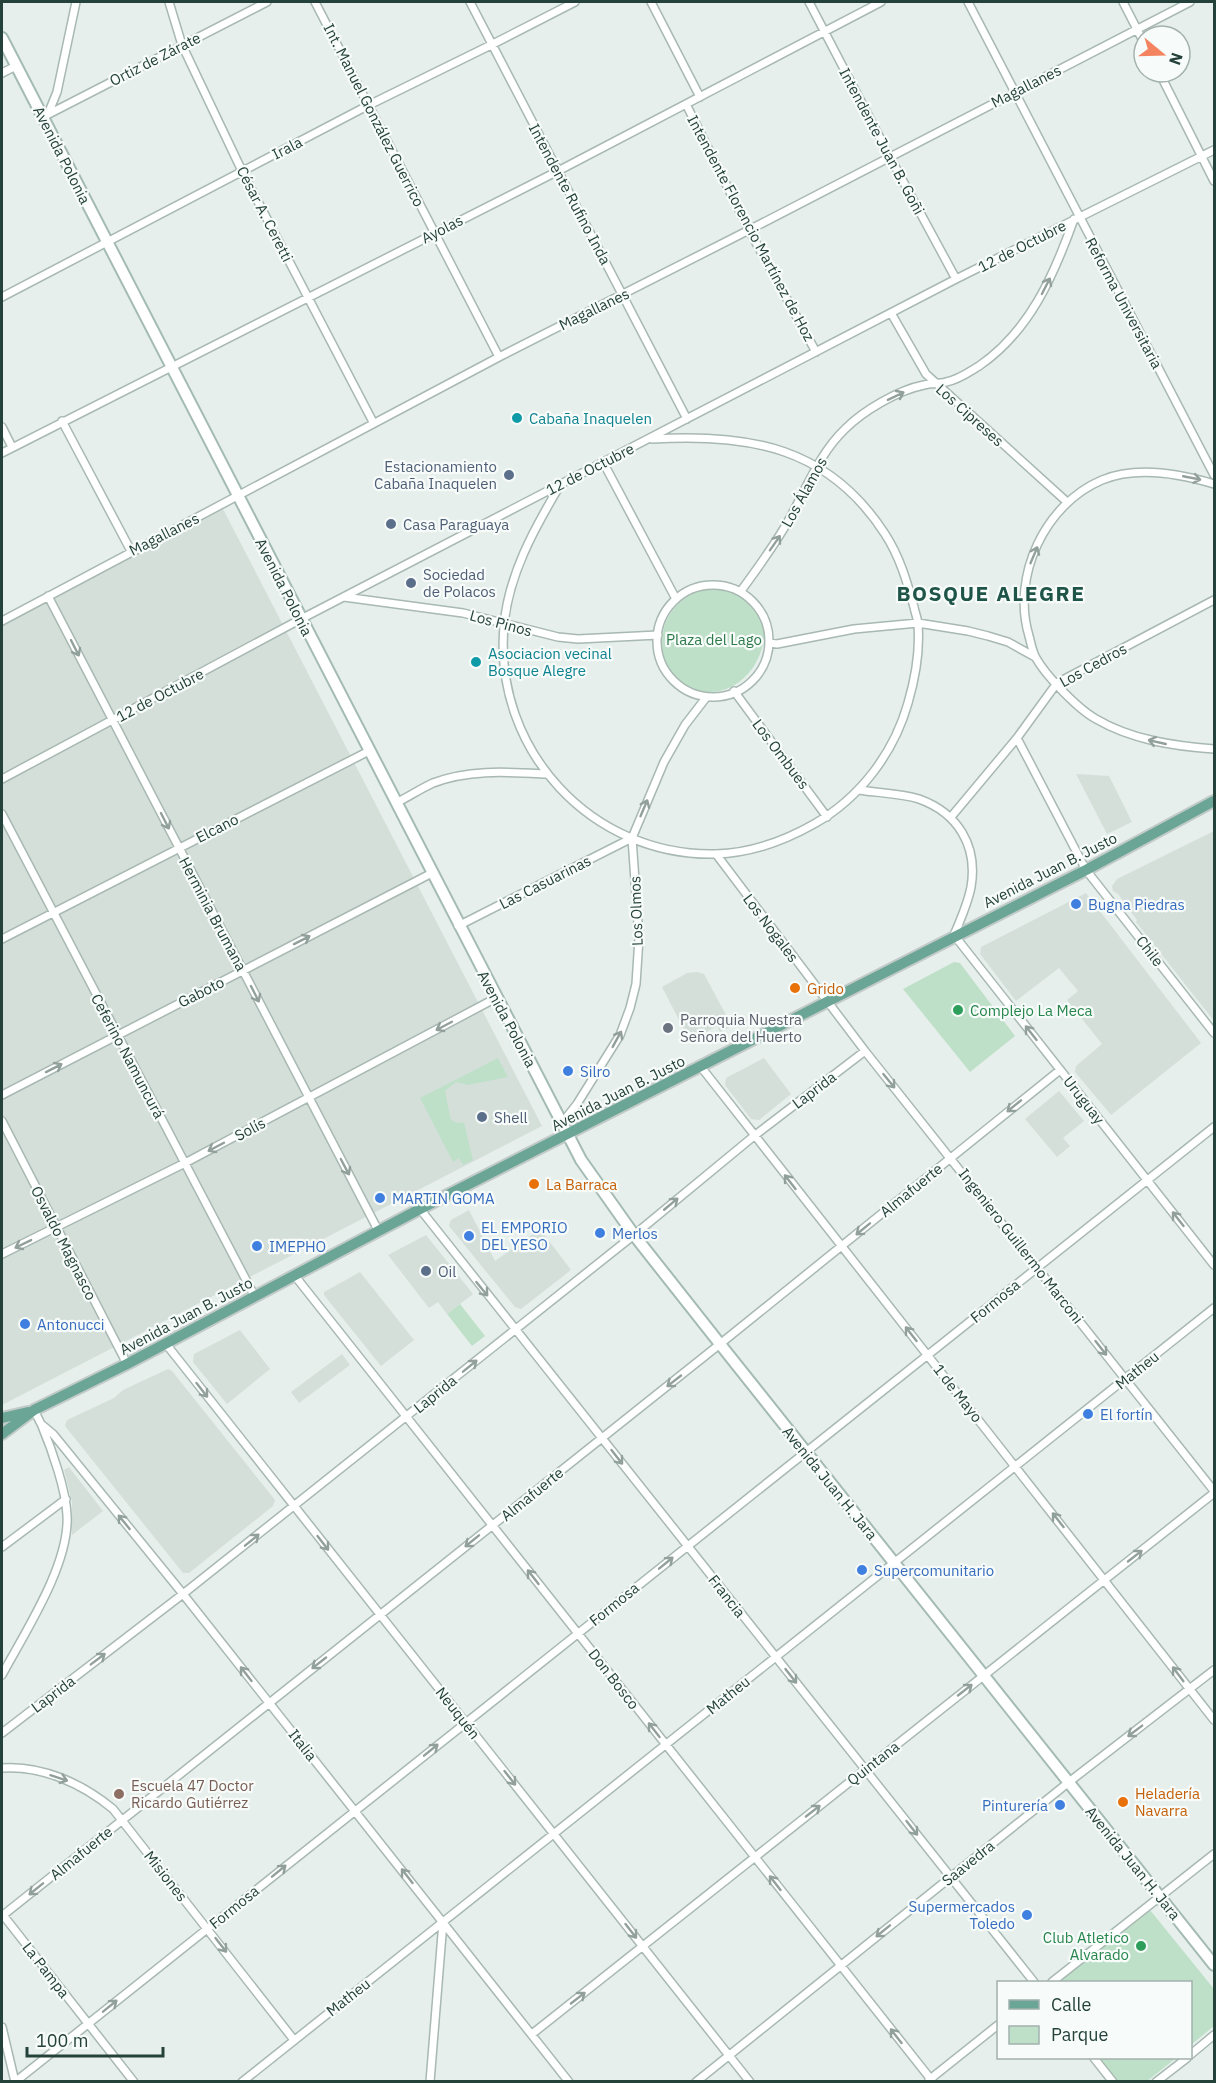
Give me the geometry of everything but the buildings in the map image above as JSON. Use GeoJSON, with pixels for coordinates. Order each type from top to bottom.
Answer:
{"type":"FeatureCollection","features":[{"type":"Feature","properties":{"kind":"main road","name":"Avenida Polonia"},"geometry":{"type":"LineString","coordinates":[[2,38],[46,116],[107,242],[458,926],[568,1135]]}},
{"type":"Feature","properties":{"kind":"main road","name":"Avenida Juan B. Justo"},"geometry":{"type":"LineString","coordinates":[[2,1434],[34,1410],[166,1344],[420,1209],[701,1067],[954,935],[1086,870],[1215,801]]}},
{"type":"Feature","properties":{"kind":"main road","name":"Avenida Juan H. Jara"},"geometry":{"type":"LineString","coordinates":[[568,1135],[581,1160],[634,1235],[1215,1965]]}},
{"type":"Feature","properties":{"kind":"main road","name":"Avenida Juan B. Justo"},"geometry":{"type":"LineString","coordinates":[[2,1418],[34,1410]]}},
{"type":"Feature","properties":{"kind":"street"},"geometry":{"type":"LineString","coordinates":[[46,116],[57,92],[76,2]]}},
{"type":"Feature","properties":{"kind":"street","name":"César A. Ceretti"},"geometry":{"type":"LineString","coordinates":[[169,2],[182,45],[242,171],[373,422]]}},
{"type":"Feature","properties":{"kind":"street","name":"Ortiz de Zárate"},"geometry":{"type":"LineString","coordinates":[[46,116],[267,2]]}},
{"type":"Feature","properties":{"kind":"street","name":"Int. Manuel González Guerrico"},"geometry":{"type":"LineString","coordinates":[[315,2],[499,357]]}},
{"type":"Feature","properties":{"kind":"street","name":"Intendente Rufino Inda"},"geometry":{"type":"LineString","coordinates":[[470,2],[624,294],[687,419]]}},
{"type":"Feature","properties":{"kind":"street","name":"Irala"},"geometry":{"type":"LineString","coordinates":[[2,297],[369,105],[575,2]]}},
{"type":"Feature","properties":{"kind":"street","name":"Intendente Florencio Martínez de Hoz"},"geometry":{"type":"LineString","coordinates":[[651,2],[700,97]]}},
{"type":"Feature","properties":{"kind":"street","name":"Intendente Juan B. Goñi"},"geometry":{"type":"LineString","coordinates":[[809,2],[956,279]]}},
{"type":"Feature","properties":{"kind":"street","name":"Ayolas"},"geometry":{"type":"LineString","coordinates":[[2,453],[558,171],[881,2]]}},
{"type":"Feature","properties":{"kind":"street","name":"Reforma Universitaria"},"geometry":{"type":"LineString","coordinates":[[968,2],[1076,218],[1213,466],[1215,475]]}},
{"type":"Feature","properties":{"kind":"street"},"geometry":{"type":"LineString","coordinates":[[1123,2],[1134,24]]}},
{"type":"Feature","properties":{"kind":"street","name":"Magallanes"},"geometry":{"type":"LineString","coordinates":[[1147,24],[1190,2]]}},
{"type":"Feature","properties":{"kind":"street","name":"Magallanes"},"geometry":{"type":"LineString","coordinates":[[2,621],[373,422],[1132,32]]}},
{"type":"Feature","properties":{"kind":"street"},"geometry":{"type":"LineString","coordinates":[[2,73],[16,66]]}},
{"type":"Feature","properties":{"kind":"street"},"geometry":{"type":"LineString","coordinates":[[1165,84],[1215,182]]}},
{"type":"Feature","properties":{"kind":"street","name":"Intendente Florencio Martínez de Hoz"},"geometry":{"type":"LineString","coordinates":[[686,105],[749,230],[816,352]]}},
{"type":"Feature","properties":{"kind":"street","name":"12 de Octubre"},"geometry":{"type":"LineString","coordinates":[[2,779],[301,619],[603,462],[956,279],[1215,150]]}},
{"type":"Feature","properties":{"kind":"street","name":"Los Álamos"},"geometry":{"type":"LineString","coordinates":[[741,591],[782,532],[816,466],[843,430],[860,416],[908,390],[923,385],[946,382],[989,359],[1017,330],[1044,292],[1076,218]]}},
{"type":"Feature","properties":{"kind":"street","name":"Los Cipreses"},"geometry":{"type":"LineString","coordinates":[[891,313],[917,362],[936,384],[1067,502]]}},
{"type":"Feature","properties":{"kind":"street"},"geometry":{"type":"LineString","coordinates":[[62,421],[131,551]]}},
{"type":"Feature","properties":{"kind":"street"},"geometry":{"type":"LineString","coordinates":[[2,427],[12,447]]}},
{"type":"Feature","properties":{"kind":"street"},"geometry":{"type":"LineString","coordinates":[[561,485],[542,516],[520,563],[510,592],[504,624],[505,677],[512,704],[519,728],[546,774],[571,801],[601,823],[632,838],[673,850],[716,854],[753,849],[792,836],[827,817],[859,790],[878,768],[905,716],[913,688],[917,660],[918,623],[904,572],[886,536],[863,505],[816,466],[777,449],[733,439],[692,437],[647,440]]}},
{"type":"Feature","properties":{"kind":"street"},"geometry":{"type":"LineString","coordinates":[[603,462],[676,599]]}},
{"type":"Feature","properties":{"kind":"street"},"geometry":{"type":"LineString","coordinates":[[1035,657],[1026,628],[1023,606],[1024,585],[1031,559],[1043,534],[1067,502],[1084,489],[1104,479],[1127,474],[1174,475],[1215,484]]}},
{"type":"Feature","properties":{"kind":"street"},"geometry":{"type":"LineString","coordinates":[[706,585],[725,585],[741,591],[757,603],[768,627],[769,643],[766,658],[759,672],[748,683],[721,697],[705,699],[679,687],[665,674],[660,664],[658,635],[666,613],[676,599],[693,589],[706,585]]}},
{"type":"Feature","properties":{"kind":"street","name":"Herminia Brumana"},"geometry":{"type":"LineString","coordinates":[[48,596],[379,1232]]}},
{"type":"Feature","properties":{"kind":"street","name":"Los Pinos"},"geometry":{"type":"LineString","coordinates":[[344,597],[464,613],[558,637],[578,639],[658,635]]}},
{"type":"Feature","properties":{"kind":"street","name":"Los Cedros"},"geometry":{"type":"LineString","coordinates":[[951,817],[1017,738],[1057,683],[1215,600]]}},
{"type":"Feature","properties":{"kind":"street"},"geometry":{"type":"LineString","coordinates":[[769,643],[777,644],[872,627],[898,627],[918,623],[968,631],[1008,642],[1035,657],[1079,708],[1113,728],[1154,742],[1215,749]]}},
{"type":"Feature","properties":{"kind":"street","name":"Los Ombues"},"geometry":{"type":"LineString","coordinates":[[734,691],[827,817]]}},
{"type":"Feature","properties":{"kind":"street","name":"Los Olmos"},"geometry":{"type":"LineString","coordinates":[[562,1123],[577,1104],[620,1035],[636,984],[639,938],[632,838],[664,762],[685,725],[705,699]]}},
{"type":"Feature","properties":{"kind":"street","name":"Chile"},"geometry":{"type":"LineString","coordinates":[[1017,738],[1086,870],[1215,1033]]}},
{"type":"Feature","properties":{"kind":"street","name":"Elcano"},"geometry":{"type":"LineString","coordinates":[[2,939],[369,751]]}},
{"type":"Feature","properties":{"kind":"street"},"geometry":{"type":"LineString","coordinates":[[396,803],[432,784],[472,774],[497,771],[546,774]]}},
{"type":"Feature","properties":{"kind":"street"},"geometry":{"type":"LineString","coordinates":[[859,790],[919,800],[951,817],[965,838],[973,861],[971,889],[954,935]]}},
{"type":"Feature","properties":{"kind":"street","name":"Ceferino Namuncurá"},"geometry":{"type":"LineString","coordinates":[[2,814],[255,1297]]}},
{"type":"Feature","properties":{"kind":"street","name":"Las Casuarinas"},"geometry":{"type":"LineString","coordinates":[[458,926],[632,838]]}},
{"type":"Feature","properties":{"kind":"street","name":"Los Nogales"},"geometry":{"type":"LineString","coordinates":[[716,854],[827,1001]]}},
{"type":"Feature","properties":{"kind":"street","name":"Gaboto"},"geometry":{"type":"LineString","coordinates":[[2,1095],[432,873]]}},
{"type":"Feature","properties":{"kind":"street","name":"Uruguay"},"geometry":{"type":"LineString","coordinates":[[954,935],[1215,1265]]}},
{"type":"Feature","properties":{"kind":"street","name":"Solís"},"geometry":{"type":"LineString","coordinates":[[2,1254],[185,1164],[496,998]]}},
{"type":"Feature","properties":{"kind":"street","name":"Ingeniero Guillermo Marconi"},"geometry":{"type":"LineString","coordinates":[[827,1001],[1215,1492]]}},
{"type":"Feature","properties":{"kind":"street","name":"Laprida"},"geometry":{"type":"LineString","coordinates":[[2,1733],[183,1594],[516,1330],[754,1136],[865,1051]]}},
{"type":"Feature","properties":{"kind":"street","name":"1 de Mayo"},"geometry":{"type":"LineString","coordinates":[[701,1067],[1215,1720]]}},
{"type":"Feature","properties":{"kind":"street","name":"Almafuerte"},"geometry":{"type":"LineString","coordinates":[[2,1915],[720,1344],[1060,1070]]}},
{"type":"Feature","properties":{"kind":"street","name":"Osvaldo Magnasco"},"geometry":{"type":"LineString","coordinates":[[2,1121],[127,1364]]}},
{"type":"Feature","properties":{"kind":"street","name":"Formosa"},"geometry":{"type":"LineString","coordinates":[[15,2082],[1215,1127]]}},
{"type":"Feature","properties":{"kind":"street","name":"Francia"},"geometry":{"type":"LineString","coordinates":[[420,1209],[1032,1981]]}},
{"type":"Feature","properties":{"kind":"street","name":"Don Bosco"},"geometry":{"type":"LineString","coordinates":[[295,1276],[930,2081]]}},
{"type":"Feature","properties":{"kind":"street","name":"Matheu"},"geometry":{"type":"LineString","coordinates":[[242,2082],[1215,1308]]}},
{"type":"Feature","properties":{"kind":"street","name":"Neuquén"},"geometry":{"type":"LineString","coordinates":[[166,1344],[750,2082]]}},
{"type":"Feature","properties":{"kind":"street","name":"Italia"},"geometry":{"type":"LineString","coordinates":[[34,1410],[41,1424],[53,1434],[183,1594],[569,2082]]}},
{"type":"Feature","properties":{"kind":"street"},"geometry":{"type":"LineString","coordinates":[[2,1675],[38,1608],[61,1554],[67,1518],[66,1499],[41,1424]]}},
{"type":"Feature","properties":{"kind":"street","name":"Quintana"},"geometry":{"type":"LineString","coordinates":[[532,2034],[1215,1492]]}},
{"type":"Feature","properties":{"kind":"street"},"geometry":{"type":"LineString","coordinates":[[2,1547],[66,1499]]}},
{"type":"Feature","properties":{"kind":"street","name":"Saavedra"},"geometry":{"type":"LineString","coordinates":[[696,2082],[1069,1782],[1215,1670]]}},
{"type":"Feature","properties":{"kind":"street","name":"Misiones"},"geometry":{"type":"LineString","coordinates":[[2,1768],[28,1769],[71,1782],[102,1799],[122,1820],[294,2040]]}},
{"type":"Feature","properties":{"kind":"street"},"geometry":{"type":"LineString","coordinates":[[1055,1981],[1215,1854]]}},
{"type":"Feature","properties":{"kind":"street","name":"La Pampa"},"geometry":{"type":"LineString","coordinates":[[2,1915],[134,2082]]}},
{"type":"Feature","properties":{"kind":"street"},"geometry":{"type":"LineString","coordinates":[[430,2082],[443,1922]]}},
{"type":"Feature","properties":{"kind":"street"},"geometry":{"type":"LineString","coordinates":[[2,2027],[15,2082]]}},
{"type":"Feature","properties":{"kind":"street"},"geometry":{"type":"LineString","coordinates":[[930,2081],[997,2027]]}},
{"type":"Feature","properties":{"kind":"street"},"geometry":{"type":"LineString","coordinates":[[1192,2054],[1215,2036]]}},
{"type":"Feature","properties":{"kind":"street"},"geometry":{"type":"LineString","coordinates":[[1095,2059],[1113,2082]]}},
{"type":"Feature","properties":{"kind":"street"},"geometry":{"type":"LineString","coordinates":[[1156,2082],[1186,2059]]}},
{"type":"Feature","properties":{"kind":"shaded area"},"geometry":{"type":"Polygon","coordinates":[[[223,509],[542,1126],[2,1405],[2,624],[223,509]]]}},
{"type":"Feature","properties":{"kind":"shaded area"},"geometry":{"type":"Polygon","coordinates":[[[1076,774],[1109,776],[1132,822],[1107,834],[1076,774]]]}},
{"type":"Feature","properties":{"kind":"shaded area"},"geometry":{"type":"Polygon","coordinates":[[[1214,831],[1214,1021],[1136,922],[1137,920],[1118,894],[1113,891],[1112,886],[1117,879],[1214,831]]]}},
{"type":"Feature","properties":{"kind":"shaded area","name":"Bugna Piedras"},"geometry":{"type":"Polygon","coordinates":[[[1086,893],[1201,1043],[1111,1115],[1075,1072],[1076,1066],[1102,1044],[1067,1000],[1078,991],[1059,968],[1016,1001],[980,954],[981,947],[1086,893]]]}},
{"type":"Feature","properties":{"kind":"shaded area"},"geometry":{"type":"Polygon","coordinates":[[[687,973],[704,974],[732,1026],[720,1032],[717,1026],[690,1041],[662,987],[687,973]]]}},
{"type":"Feature","properties":{"kind":"shaded area"},"geometry":{"type":"Polygon","coordinates":[[[764,1058],[791,1094],[759,1120],[751,1119],[725,1085],[726,1078],[764,1058]]]}},
{"type":"Feature","properties":{"kind":"shaded area"},"geometry":{"type":"Polygon","coordinates":[[[1059,1091],[1084,1121],[1063,1138],[1070,1146],[1057,1157],[1025,1119],[1059,1091]]]}},
{"type":"Feature","properties":{"kind":"shaded area"},"geometry":{"type":"Polygon","coordinates":[[[469,1210],[495,1261],[540,1229],[571,1270],[521,1309],[515,1307],[449,1226],[451,1220],[469,1210]]]}},
{"type":"Feature","properties":{"kind":"shaded area"},"geometry":{"type":"Polygon","coordinates":[[[426,1235],[473,1294],[447,1314],[438,1302],[429,1308],[388,1255],[426,1235]]]}},
{"type":"Feature","properties":{"kind":"shaded area"},"geometry":{"type":"Polygon","coordinates":[[[360,1272],[414,1340],[381,1366],[324,1295],[324,1292],[360,1272]]]}},
{"type":"Feature","properties":{"kind":"shaded area"},"geometry":{"type":"Polygon","coordinates":[[[240,1330],[270,1369],[227,1404],[193,1362],[194,1354],[240,1330]]]}},
{"type":"Feature","properties":{"kind":"shaded area"},"geometry":{"type":"Polygon","coordinates":[[[342,1354],[350,1365],[299,1403],[291,1392],[342,1354]]]}},
{"type":"Feature","properties":{"kind":"shaded area"},"geometry":{"type":"Polygon","coordinates":[[[168,1369],[172,1371],[275,1500],[273,1506],[189,1573],[183,1573],[65,1426],[67,1420],[168,1369]]]}},
{"type":"Feature","properties":{"kind":"shaded area"},"geometry":{"type":"Polygon","coordinates":[[[69,1467],[103,1511],[72,1535],[72,1502],[64,1470],[69,1467]]]}},
{"type":"Feature","properties":{"kind":"green space","name":"Plaza del Lago"},"geometry":{"type":"Polygon","coordinates":[[[709,588],[737,592],[755,605],[762,620],[764,637],[760,653],[752,668],[740,681],[725,689],[707,692],[692,689],[680,682],[665,659],[662,645],[663,631],[668,617],[677,605],[692,594],[709,588]]]}},
{"type":"Feature","properties":{"kind":"green space","name":"Complejo La Meca"},"geometry":{"type":"Polygon","coordinates":[[[954,962],[960,963],[1015,1036],[970,1072],[903,989],[954,962]]]}},
{"type":"Feature","properties":{"kind":"green space"},"geometry":{"type":"Polygon","coordinates":[[[498,1058],[508,1077],[468,1085],[456,1082],[445,1091],[451,1120],[458,1123],[464,1122],[473,1160],[463,1165],[459,1158],[453,1162],[420,1098],[498,1058]]]}},
{"type":"Feature","properties":{"kind":"green space"},"geometry":{"type":"Polygon","coordinates":[[[460,1304],[485,1336],[472,1346],[447,1314],[460,1304]]]}},
{"type":"Feature","properties":{"kind":"green space","name":"Club Atletico Alvarado"},"geometry":{"type":"Polygon","coordinates":[[[1150,1910],[1214,1989],[1214,2026],[1192,2044],[1192,1981],[1059,1981],[1150,1910]]]}},
{"type":"Feature","properties":{"kind":"green space"},"geometry":{"type":"Polygon","coordinates":[[[1095,2059],[1175,2059],[1146,2082],[1114,2081],[1095,2059]]]}},
{"type":"Feature","properties":{"kind":"place","name":"Cabaña Inaquelen"},"geometry":{"type":"Point","coordinates":[517,418]}},
{"type":"Feature","properties":{"kind":"place","name":"Estacionamiento Cabaña Inaquelen"},"geometry":{"type":"Point","coordinates":[509,475]}},
{"type":"Feature","properties":{"kind":"place","name":"Casa Paraguaya"},"geometry":{"type":"Point","coordinates":[391,524]}},
{"type":"Feature","properties":{"kind":"place","name":"Sociedad de Polacos"},"geometry":{"type":"Point","coordinates":[411,583]}},
{"type":"Feature","properties":{"kind":"place","name":"Asociacion vecinal Bosque Alegre"},"geometry":{"type":"Point","coordinates":[476,662]}},
{"type":"Feature","properties":{"kind":"place","name":"Bugna Piedras"},"geometry":{"type":"Point","coordinates":[1076,904]}},
{"type":"Feature","properties":{"kind":"place","name":"Grido"},"geometry":{"type":"Point","coordinates":[795,988]}},
{"type":"Feature","properties":{"kind":"place","name":"Complejo La Meca"},"geometry":{"type":"Point","coordinates":[958,1010]}},
{"type":"Feature","properties":{"kind":"place","name":"Parroquia Nuestra Señora del Huerto"},"geometry":{"type":"Point","coordinates":[668,1028]}},
{"type":"Feature","properties":{"kind":"place","name":"Silro"},"geometry":{"type":"Point","coordinates":[568,1071]}},
{"type":"Feature","properties":{"kind":"place","name":"Shell"},"geometry":{"type":"Point","coordinates":[482,1117]}},
{"type":"Feature","properties":{"kind":"place","name":"La Barraca"},"geometry":{"type":"Point","coordinates":[534,1184]}},
{"type":"Feature","properties":{"kind":"place","name":"MARTIN GOMA"},"geometry":{"type":"Point","coordinates":[380,1198]}},
{"type":"Feature","properties":{"kind":"place","name":"Merlos"},"geometry":{"type":"Point","coordinates":[600,1233]}},
{"type":"Feature","properties":{"kind":"place","name":"EL EMPORIO DEL YESO"},"geometry":{"type":"Point","coordinates":[469,1236]}},
{"type":"Feature","properties":{"kind":"place","name":"IMEPHO"},"geometry":{"type":"Point","coordinates":[257,1246]}},
{"type":"Feature","properties":{"kind":"place","name":"Oil"},"geometry":{"type":"Point","coordinates":[426,1271]}},
{"type":"Feature","properties":{"kind":"place","name":"Antonucci"},"geometry":{"type":"Point","coordinates":[25,1324]}},
{"type":"Feature","properties":{"kind":"place","name":"El fortín"},"geometry":{"type":"Point","coordinates":[1088,1414]}},
{"type":"Feature","properties":{"kind":"place","name":"Supercomunitario"},"geometry":{"type":"Point","coordinates":[862,1570]}},
{"type":"Feature","properties":{"kind":"place","name":"Escuela 47 Doctor Ricardo Gutiérrez"},"geometry":{"type":"Point","coordinates":[119,1794]}},
{"type":"Feature","properties":{"kind":"place","name":"Heladería Navarra"},"geometry":{"type":"Point","coordinates":[1123,1802]}},
{"type":"Feature","properties":{"kind":"place","name":"Pinturería"},"geometry":{"type":"Point","coordinates":[1060,1805]}},
{"type":"Feature","properties":{"kind":"place","name":"Supermercados Toledo"},"geometry":{"type":"Point","coordinates":[1027,1915]}},
{"type":"Feature","properties":{"kind":"place","name":"Club Atletico Alvarado"},"geometry":{"type":"Point","coordinates":[1141,1946]}},
{"type":"Feature","properties":{"kind":"district","name":"BOSQUE ALEGRE"},"geometry":{"type":"Point","coordinates":[991,593]}}]}
